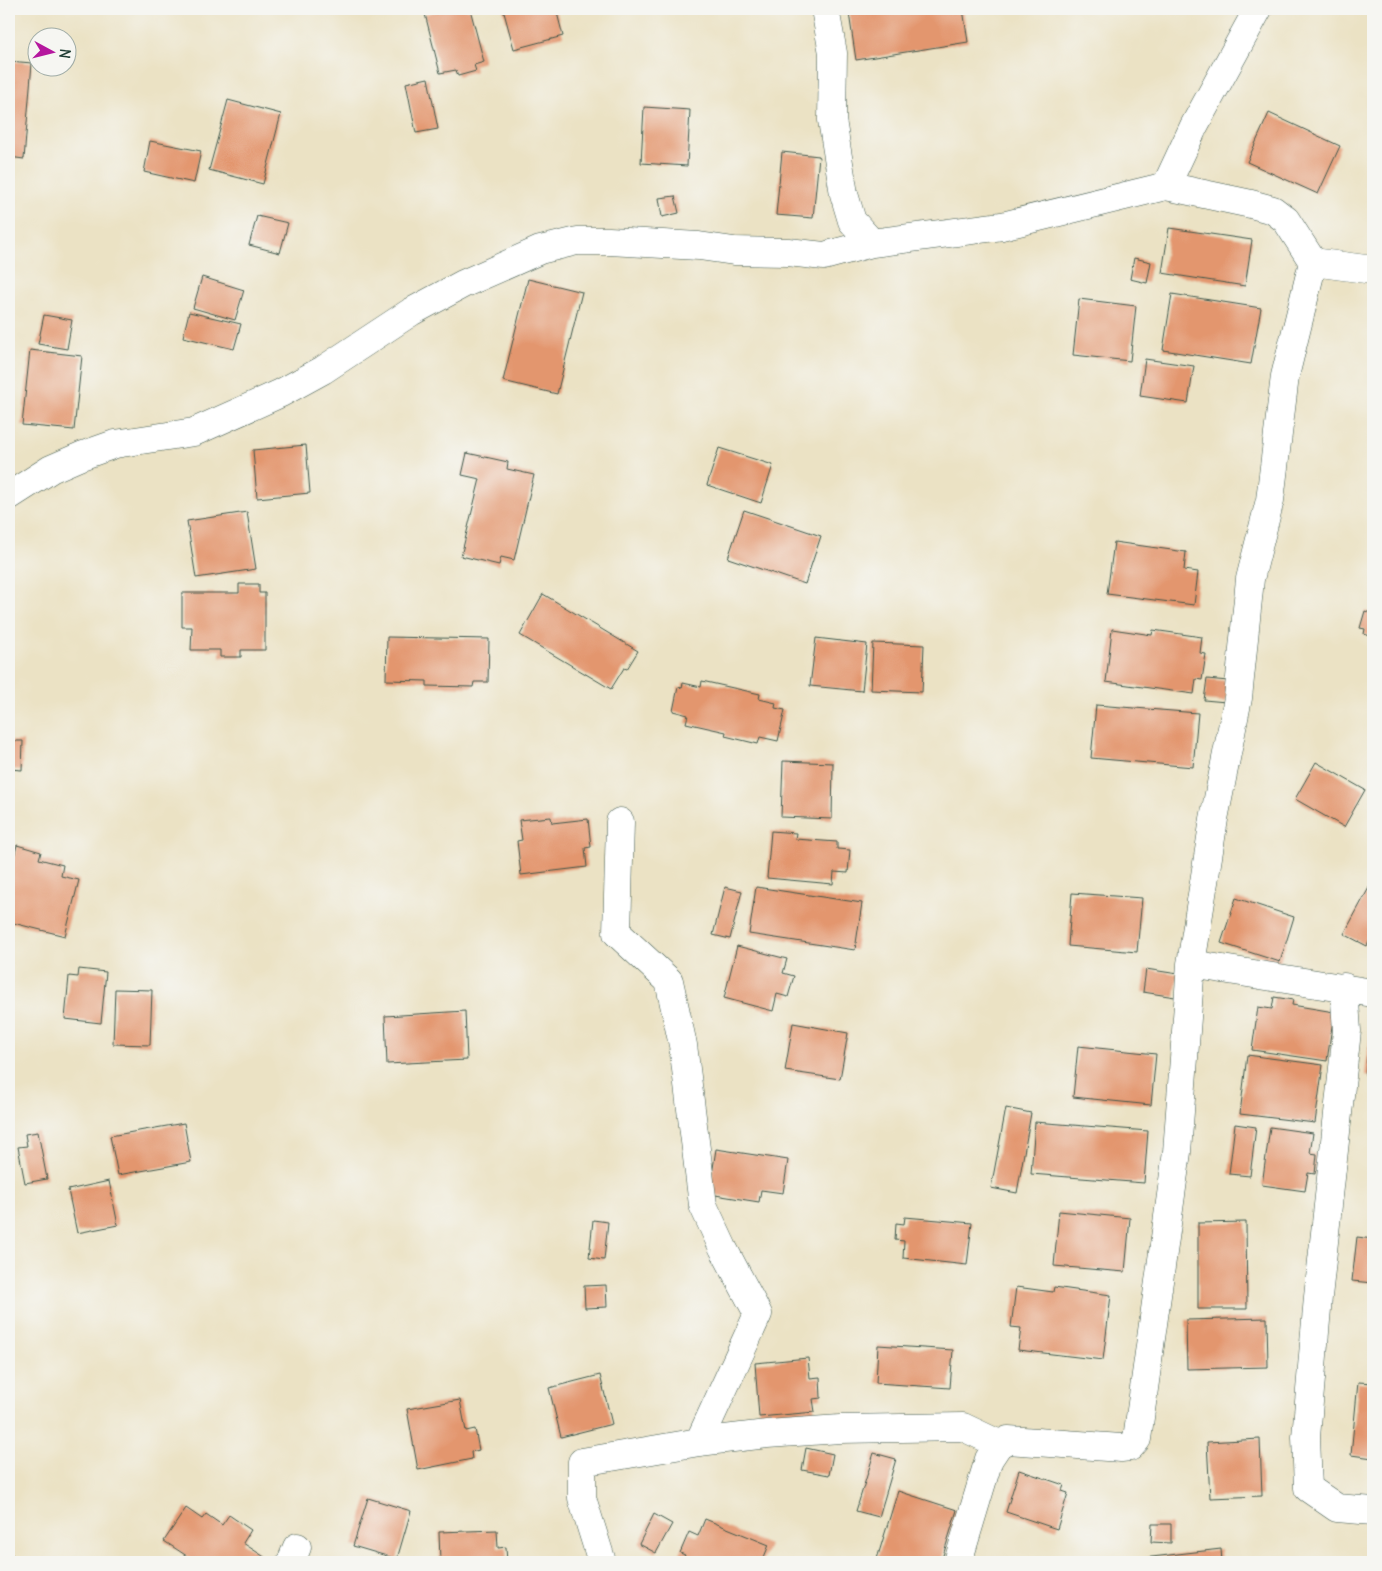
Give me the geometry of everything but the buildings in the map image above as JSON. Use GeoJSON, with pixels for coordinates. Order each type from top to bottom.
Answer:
{"type":"FeatureCollection","features":[{"type":"Feature","properties":{"kind":"street"},"geometry":{"type":"LineString","coordinates":[[825,9],[833,53],[832,120],[844,194],[852,221],[872,243]]}},
{"type":"Feature","properties":{"kind":"street"},"geometry":{"type":"LineString","coordinates":[[1166,186],[1194,126],[1258,9]]}},
{"type":"Feature","properties":{"kind":"street"},"geometry":{"type":"LineString","coordinates":[[9,496],[51,469],[81,456],[115,444],[194,432],[281,394],[323,370],[411,312],[463,284],[540,250],[577,241],[699,246],[734,251],[788,252],[824,256],[872,243],[1002,226],[1166,186],[1273,210],[1286,220],[1313,262],[1284,376],[1270,500],[1250,579],[1238,698],[1214,819],[1191,964],[1177,1152],[1137,1439],[1130,1447],[1121,1448],[1008,1440],[998,1444],[989,1459],[958,1562]]}},
{"type":"Feature","properties":{"kind":"street"},"geometry":{"type":"LineString","coordinates":[[1313,262],[1373,270]]}},
{"type":"Feature","properties":{"kind":"street"},"geometry":{"type":"LineString","coordinates":[[620,822],[618,933],[669,981],[683,1045],[703,1205],[723,1248],[758,1314],[700,1442]]}},
{"type":"Feature","properties":{"kind":"street"},"geometry":{"type":"LineString","coordinates":[[1191,964],[1373,993]]}},
{"type":"Feature","properties":{"kind":"street"},"geometry":{"type":"LineString","coordinates":[[1344,988],[1347,1030],[1318,1296],[1306,1438],[1308,1488],[1337,1508],[1373,1511]]}},
{"type":"Feature","properties":{"kind":"street"},"geometry":{"type":"LineString","coordinates":[[602,1562],[582,1498],[582,1462],[700,1442],[767,1434],[840,1429],[963,1427],[998,1444]]}}]}
